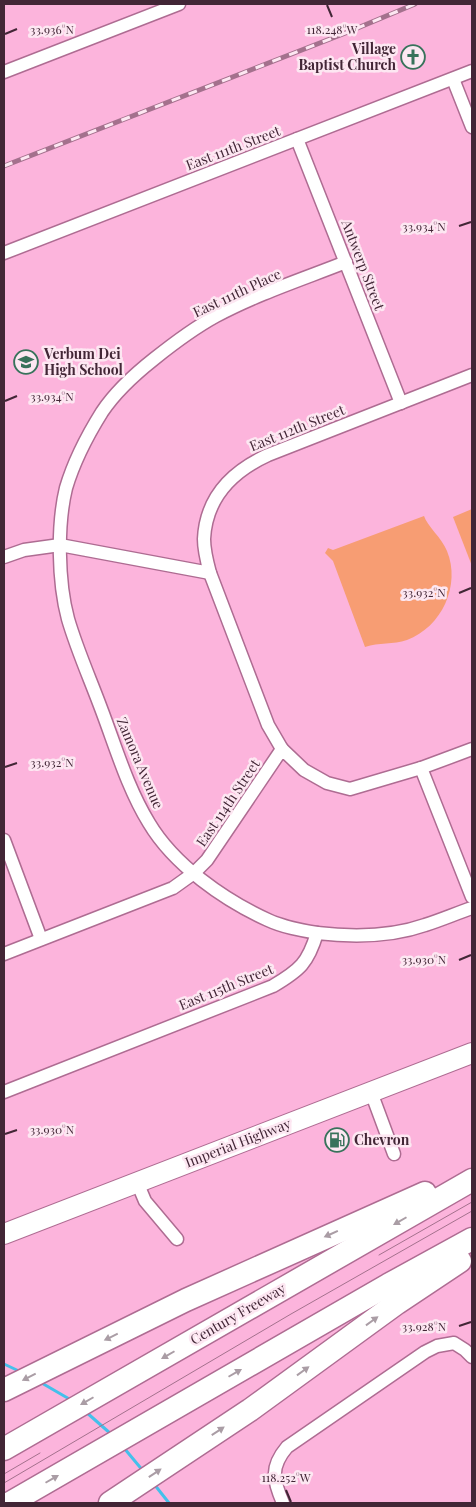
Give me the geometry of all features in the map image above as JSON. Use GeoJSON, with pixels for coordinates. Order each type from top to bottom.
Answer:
{"type":"FeatureCollection","features":[{"type":"Feature","properties":{"kind":"highway"},"geometry":{"type":"LineString","coordinates":[[5,1389],[186,1300],[384,1210],[472,1173]]}},
{"type":"Feature","properties":{"kind":"highway","name":"Century Freeway"},"geometry":{"type":"LineString","coordinates":[[4,1449],[472,1180]]}},
{"type":"Feature","properties":{"kind":"highway"},"geometry":{"type":"LineString","coordinates":[[10,1503],[472,1239]]}},
{"type":"Feature","properties":{"kind":"highway"},"geometry":{"type":"LineString","coordinates":[[117,1499],[250,1410],[472,1251]]}},
{"type":"Feature","properties":{"kind":"main road","name":"Imperial Highway"},"geometry":{"type":"LineString","coordinates":[[4,1234],[472,1052]]}},
{"type":"Feature","properties":{"kind":"street"},"geometry":{"type":"LineString","coordinates":[[4,72],[179,4]]}},
{"type":"Feature","properties":{"kind":"street","name":"East 111th Street"},"geometry":{"type":"LineString","coordinates":[[4,253],[472,72]]}},
{"type":"Feature","properties":{"kind":"street"},"geometry":{"type":"LineString","coordinates":[[453,79],[472,127]]}},
{"type":"Feature","properties":{"kind":"street","name":"Antwerp Street"},"geometry":{"type":"LineString","coordinates":[[298,139],[401,403]]}},
{"type":"Feature","properties":{"kind":"street","name":"East 111th Place"},"geometry":{"type":"LineString","coordinates":[[60,545],[65,493],[71,473],[78,456],[100,417],[120,390],[145,366],[174,343],[215,317],[261,296],[346,262]]}},
{"type":"Feature","properties":{"kind":"street","name":"East 112th Street"},"geometry":{"type":"LineString","coordinates":[[282,749],[268,725],[210,573],[204,539],[212,505],[220,491],[232,477],[249,464],[472,375]]}},
{"type":"Feature","properties":{"kind":"street"},"geometry":{"type":"LineString","coordinates":[[4,557],[24,550],[60,545],[210,573]]}},
{"type":"Feature","properties":{"kind":"street","name":"Zamora Avenue"},"geometry":{"type":"LineString","coordinates":[[60,545],[63,590],[68,617],[127,776],[149,824],[178,860],[248,910],[269,920],[317,933]]}},
{"type":"Feature","properties":{"kind":"street"},"geometry":{"type":"LineString","coordinates":[[282,749],[304,770],[327,783],[350,789],[421,768],[472,749]]}},
{"type":"Feature","properties":{"kind":"street","name":"East 114th Street"},"geometry":{"type":"LineString","coordinates":[[4,954],[173,888],[194,873],[207,860],[282,749]]}},
{"type":"Feature","properties":{"kind":"street"},"geometry":{"type":"LineString","coordinates":[[421,768],[472,896]]}},
{"type":"Feature","properties":{"kind":"street"},"geometry":{"type":"LineString","coordinates":[[4,840],[41,939]]}},
{"type":"Feature","properties":{"kind":"street"},"geometry":{"type":"LineString","coordinates":[[317,933],[340,935],[395,932],[424,926],[472,908]]}},
{"type":"Feature","properties":{"kind":"street","name":"East 115th Street"},"geometry":{"type":"LineString","coordinates":[[4,1092],[273,986],[291,976],[302,966],[312,951],[317,933]]}},
{"type":"Feature","properties":{"kind":"street"},"geometry":{"type":"LineString","coordinates":[[371,1092],[394,1154]]}},
{"type":"Feature","properties":{"kind":"street"},"geometry":{"type":"LineString","coordinates":[[137,1182],[145,1201],[177,1238]]}},
{"type":"Feature","properties":{"kind":"street"},"geometry":{"type":"LineString","coordinates":[[283,1503],[274,1479],[274,1469],[279,1456],[287,1447],[425,1352],[437,1346],[454,1343],[465,1350],[472,1358]]}},
{"type":"Feature","properties":{"kind":"shaded area"},"geometry":{"type":"Polygon","coordinates":[[[472,509],[472,566],[453,517],[472,509]]]}},
{"type":"Feature","properties":{"kind":"shaded area"},"geometry":{"type":"Polygon","coordinates":[[[424,516],[445,546],[451,564],[450,591],[445,603],[439,615],[419,634],[402,642],[365,647],[333,561],[325,553],[328,548],[333,550],[424,516]]]}},
{"type":"Feature","properties":{"kind":"waterway"},"geometry":{"type":"LineString","coordinates":[[4,1364],[21,1372]]}},
{"type":"Feature","properties":{"kind":"waterway"},"geometry":{"type":"LineString","coordinates":[[40,1382],[71,1400]]}},
{"type":"Feature","properties":{"kind":"waterway"},"geometry":{"type":"LineString","coordinates":[[86,1412],[111,1434]]}},
{"type":"Feature","properties":{"kind":"waterway"},"geometry":{"type":"LineString","coordinates":[[124,1448],[144,1472]]}},
{"type":"Feature","properties":{"kind":"waterway"},"geometry":{"type":"LineString","coordinates":[[154,1484],[169,1503]]}},
{"type":"Feature","properties":{"kind":"tram line"},"geometry":{"type":"LineString","coordinates":[[379,1255],[472,1202]]}},
{"type":"Feature","properties":{"kind":"tram line"},"geometry":{"type":"LineString","coordinates":[[4,1483],[291,1314],[472,1211]]}},
{"type":"Feature","properties":{"kind":"tram line"},"geometry":{"type":"LineString","coordinates":[[4,1474],[40,1453]]}},
{"type":"Feature","properties":{"kind":"railway"},"geometry":{"type":"LineString","coordinates":[[4,166],[415,4]]}},
{"type":"Feature","properties":{"kind":"place","name":"Village Baptist Church"},"geometry":{"type":"Point","coordinates":[413,57]}},
{"type":"Feature","properties":{"kind":"place","name":"Verbum Dei High School"},"geometry":{"type":"Point","coordinates":[26,362]}},
{"type":"Feature","properties":{"kind":"place","name":"Chevron"},"geometry":{"type":"Point","coordinates":[337,1140]}}]}
